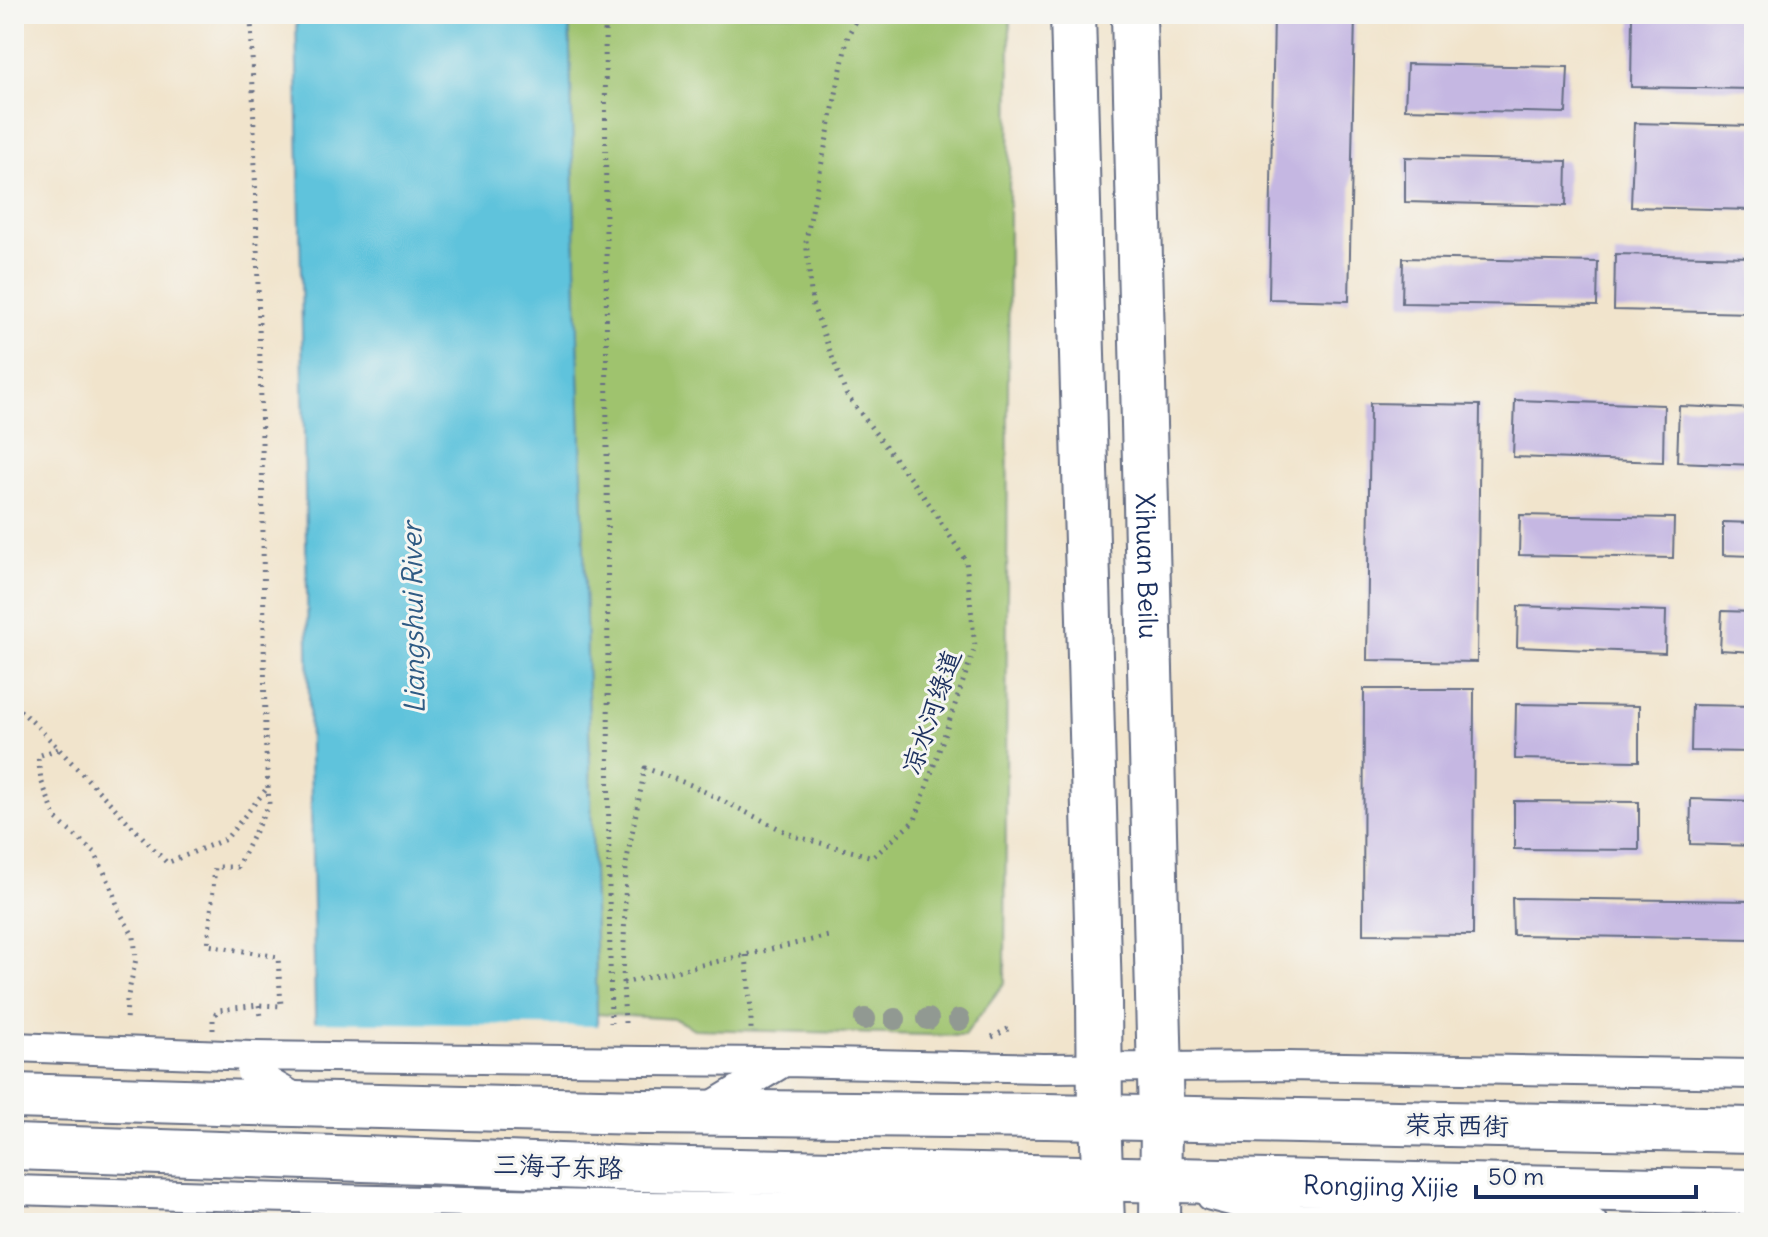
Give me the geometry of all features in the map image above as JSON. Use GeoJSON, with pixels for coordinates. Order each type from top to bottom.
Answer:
{"type":"FeatureCollection","features":[{"type":"Feature","properties":{"kind":"main road"},"geometry":{"type":"LineString","coordinates":[[1073,14],[1104,1204]]}},
{"type":"Feature","properties":{"kind":"main road","name":"Xihuan Beilu"},"geometry":{"type":"LineString","coordinates":[[1134,14],[1161,1119]]}},
{"type":"Feature","properties":{"kind":"main road"},"geometry":{"type":"LineString","coordinates":[[14,1096],[251,1077],[305,1104],[700,1113],[1100,1117]]}},
{"type":"Feature","properties":{"kind":"main road","name":"荣京西街"},"geometry":{"type":"LineString","coordinates":[[1100,1117],[1754,1130]]}},
{"type":"Feature","properties":{"kind":"main road"},"geometry":{"type":"LineString","coordinates":[[1160,1203],[1161,1119]]}},
{"type":"Feature","properties":{"kind":"main road","name":"三海子东路"},"geometry":{"type":"LineString","coordinates":[[14,1147],[242,1184],[302,1157],[643,1188],[787,1173],[1005,1179],[1104,1204]]}},
{"type":"Feature","properties":{"kind":"main road","name":"Rongjing Xijie"},"geometry":{"type":"LineString","coordinates":[[1104,1204],[1754,1192]]}},
{"type":"Feature","properties":{"kind":"street"},"geometry":{"type":"LineString","coordinates":[[14,1047],[218,1045],[251,1077],[644,1061],[1100,1068],[1286,1066],[1754,1074]]}},
{"type":"Feature","properties":{"kind":"street"},"geometry":{"type":"LineString","coordinates":[[700,1113],[785,1062]]}},
{"type":"Feature","properties":{"kind":"street"},"geometry":{"type":"LineString","coordinates":[[701,1207],[787,1173]]}},
{"type":"Feature","properties":{"kind":"street"},"geometry":{"type":"LineString","coordinates":[[14,1190],[242,1184],[643,1188],[701,1207],[1104,1204]]}},
{"type":"Feature","properties":{"kind":"street"},"geometry":{"type":"LineString","coordinates":[[1160,1203],[1298,1218],[1593,1223]]}},
{"type":"Feature","properties":{"kind":"path"},"geometry":{"type":"LineString","coordinates":[[218,1045],[213,1018],[218,1010],[281,1006],[278,957],[208,945],[215,867],[237,867],[269,804],[265,734],[262,440],[251,14]]}},
{"type":"Feature","properties":{"kind":"path"},"geometry":{"type":"LineString","coordinates":[[605,14],[611,1023]]}},
{"type":"Feature","properties":{"kind":"path","name":"凉水河绿道"},"geometry":{"type":"LineString","coordinates":[[625,1023],[626,864],[645,768],[691,785],[794,836],[873,857],[915,820],[975,647],[966,561],[930,505],[846,394],[812,303],[806,240],[848,35],[860,14]]}},
{"type":"Feature","properties":{"kind":"path"},"geometry":{"type":"LineString","coordinates":[[14,705],[167,863],[226,839],[268,787]]}},
{"type":"Feature","properties":{"kind":"path"},"geometry":{"type":"LineString","coordinates":[[58,749],[38,756],[41,780],[56,819],[95,853],[119,911],[134,937],[136,959],[127,1000],[126,1028]]}},
{"type":"Feature","properties":{"kind":"path"},"geometry":{"type":"LineString","coordinates":[[623,983],[833,935]]}},
{"type":"Feature","properties":{"kind":"path"},"geometry":{"type":"LineString","coordinates":[[746,955],[751,1041]]}},
{"type":"Feature","properties":{"kind":"path"},"geometry":{"type":"LineString","coordinates":[[259,1005],[261,1016]]}},
{"type":"Feature","properties":{"kind":"green space"},"geometry":{"type":"Polygon","coordinates":[[[569,14],[1010,14],[1005,982],[964,1036],[694,1029],[675,1019],[597,1014],[569,14]]]}},
{"type":"Feature","properties":{"kind":"water","name":"Liangshui River"},"geometry":{"type":"Polygon","coordinates":[[[296,14],[569,14],[600,1223],[319,1223],[296,14]]]}},
{"type":"Feature","properties":{"kind":"pier"},"geometry":{"type":"Polygon","coordinates":[[[312,1022],[602,1026],[604,1223],[315,1223],[312,1022]]]}},
{"type":"Feature","properties":{"kind":"building"},"geometry":{"type":"Polygon","coordinates":[[[1274,14],[1355,14],[1349,301],[1269,299],[1274,14]]]}},
{"type":"Feature","properties":{"kind":"building"},"geometry":{"type":"Polygon","coordinates":[[[1632,14],[1754,14],[1754,89],[1631,87],[1632,14]]]}},
{"type":"Feature","properties":{"kind":"building"},"geometry":{"type":"Polygon","coordinates":[[[1407,64],[1568,67],[1566,113],[1405,109],[1407,64]]]}},
{"type":"Feature","properties":{"kind":"building"},"geometry":{"type":"Polygon","coordinates":[[[1634,123],[1754,126],[1754,210],[1631,207],[1634,123]]]}},
{"type":"Feature","properties":{"kind":"building"},"geometry":{"type":"Polygon","coordinates":[[[1405,157],[1567,161],[1566,206],[1405,202],[1405,157]]]}},
{"type":"Feature","properties":{"kind":"building"},"geometry":{"type":"Polygon","coordinates":[[[1615,254],[1754,257],[1754,313],[1614,310],[1615,254]]]}},
{"type":"Feature","properties":{"kind":"building"},"geometry":{"type":"Polygon","coordinates":[[[1403,258],[1598,262],[1597,306],[1402,303],[1403,258]]]}},
{"type":"Feature","properties":{"kind":"building"},"geometry":{"type":"Polygon","coordinates":[[[1515,400],[1664,405],[1663,462],[1513,457],[1515,400]]]}},
{"type":"Feature","properties":{"kind":"building"},"geometry":{"type":"Polygon","coordinates":[[[1370,403],[1480,405],[1477,662],[1367,660],[1370,403]]]}},
{"type":"Feature","properties":{"kind":"building"},"geometry":{"type":"Polygon","coordinates":[[[1679,406],[1754,409],[1754,465],[1677,462],[1679,406]]]}},
{"type":"Feature","properties":{"kind":"building"},"geometry":{"type":"Polygon","coordinates":[[[1520,515],[1674,518],[1673,558],[1519,555],[1520,515]]]}},
{"type":"Feature","properties":{"kind":"building"},"geometry":{"type":"Polygon","coordinates":[[[1723,522],[1754,523],[1754,556],[1723,555],[1723,522]]]}},
{"type":"Feature","properties":{"kind":"building"},"geometry":{"type":"Polygon","coordinates":[[[1518,606],[1666,611],[1665,653],[1517,647],[1518,606]]]}},
{"type":"Feature","properties":{"kind":"building"},"geometry":{"type":"Polygon","coordinates":[[[1722,611],[1754,612],[1754,652],[1720,650],[1722,611]]]}},
{"type":"Feature","properties":{"kind":"building"},"geometry":{"type":"Polygon","coordinates":[[[1364,689],[1474,689],[1473,935],[1363,934],[1364,689]]]}},
{"type":"Feature","properties":{"kind":"building"},"geometry":{"type":"Polygon","coordinates":[[[1516,704],[1639,706],[1639,761],[1515,759],[1516,704]]]}},
{"type":"Feature","properties":{"kind":"building"},"geometry":{"type":"Polygon","coordinates":[[[1692,705],[1754,706],[1754,752],[1691,751],[1692,705]]]}},
{"type":"Feature","properties":{"kind":"building"},"geometry":{"type":"Polygon","coordinates":[[[1691,799],[1754,801],[1754,846],[1690,844],[1691,799]]]}},
{"type":"Feature","properties":{"kind":"building"},"geometry":{"type":"Polygon","coordinates":[[[1514,801],[1639,802],[1639,850],[1514,849],[1514,801]]]}},
{"type":"Feature","properties":{"kind":"building"},"geometry":{"type":"Polygon","coordinates":[[[1512,898],[1754,901],[1754,939],[1513,935],[1512,898]]]}}]}
